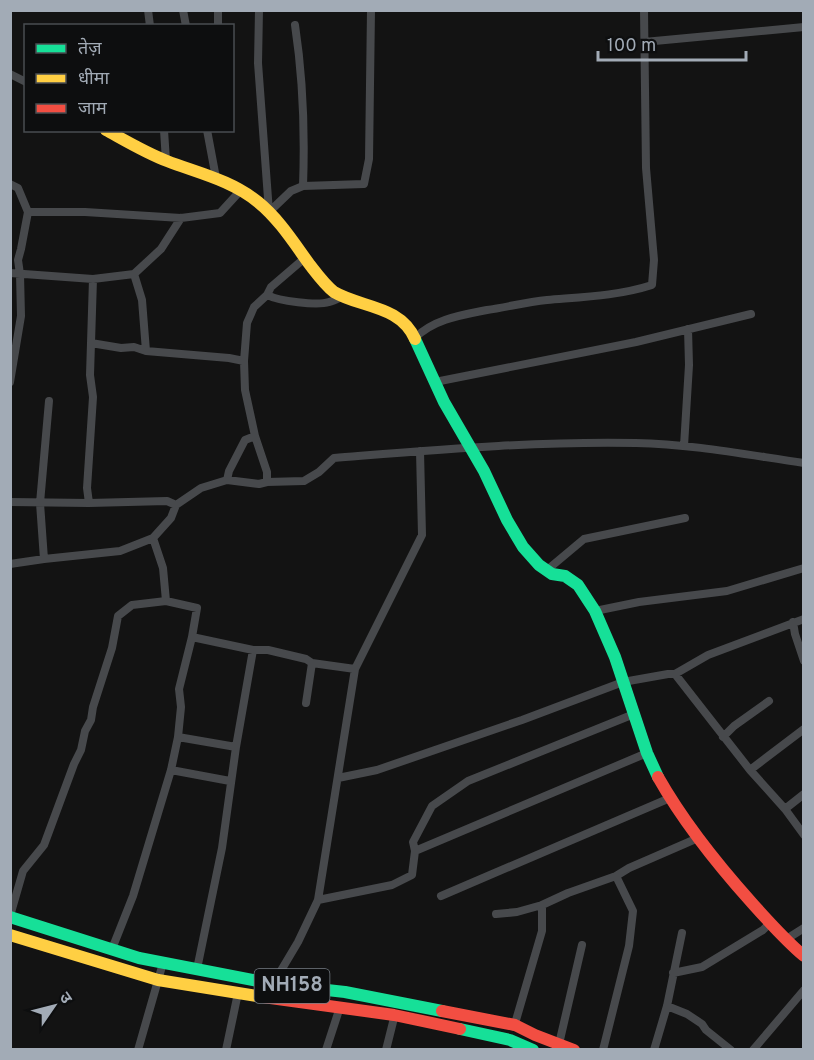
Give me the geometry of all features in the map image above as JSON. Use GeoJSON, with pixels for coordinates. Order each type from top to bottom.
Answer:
{"type":"FeatureCollection","features":[{"type":"Feature","properties":{"kind":"main road"},"geometry":{"type":"LineString","coordinates":[[110,132],[166,161],[216,178],[241,190],[269,212],[284,228],[333,291],[381,309],[404,324],[415,338],[444,402],[484,471],[523,547],[539,565],[552,573],[565,576],[578,585],[595,611],[603,627],[647,753],[670,798],[725,873],[785,940],[804,956]]}},
{"type":"Feature","properties":{"kind":"main road","name":"NH158"},"geometry":{"type":"LineString","coordinates":[[10,917],[139,958],[273,984],[345,992],[397,1001],[515,1025],[574,1050]]}},
{"type":"Feature","properties":{"kind":"main road"},"geometry":{"type":"LineString","coordinates":[[10,935],[158,980],[238,994],[394,1015],[533,1050]]}},
{"type":"Feature","properties":{"kind":"street"},"geometry":{"type":"LineString","coordinates":[[258,10],[258,63],[269,212]]}},
{"type":"Feature","properties":{"kind":"street"},"geometry":{"type":"LineString","coordinates":[[269,212],[291,191],[303,186],[364,184],[369,159],[371,10]]}},
{"type":"Feature","properties":{"kind":"street"},"geometry":{"type":"LineString","coordinates":[[415,338],[424,329],[456,316],[544,300],[592,297],[652,285],[654,260],[646,168],[644,10]]}},
{"type":"Feature","properties":{"kind":"street"},"geometry":{"type":"LineString","coordinates":[[295,25],[305,135],[303,186]]}},
{"type":"Feature","properties":{"kind":"street"},"geometry":{"type":"LineString","coordinates":[[645,42],[804,27]]}},
{"type":"Feature","properties":{"kind":"street"},"geometry":{"type":"LineString","coordinates":[[10,74],[24,81]]}},
{"type":"Feature","properties":{"kind":"street"},"geometry":{"type":"LineString","coordinates":[[164,132],[166,161]]}},
{"type":"Feature","properties":{"kind":"street"},"geometry":{"type":"LineString","coordinates":[[207,132],[216,178]]}},
{"type":"Feature","properties":{"kind":"street"},"geometry":{"type":"LineString","coordinates":[[10,184],[18,188],[28,212],[18,260],[21,316],[10,382]]}},
{"type":"Feature","properties":{"kind":"street"},"geometry":{"type":"LineString","coordinates":[[28,212],[85,212],[181,218],[220,213],[241,190]]}},
{"type":"Feature","properties":{"kind":"street"},"geometry":{"type":"LineString","coordinates":[[10,273],[93,279],[134,274],[161,249],[181,218]]}},
{"type":"Feature","properties":{"kind":"street"},"geometry":{"type":"LineString","coordinates":[[267,482],[267,472],[255,436],[245,390],[244,362],[247,323],[254,307],[267,295],[271,287],[306,257]]}},
{"type":"Feature","properties":{"kind":"street"},"geometry":{"type":"LineString","coordinates":[[134,274],[142,300],[146,351]]}},
{"type":"Feature","properties":{"kind":"street"},"geometry":{"type":"LineString","coordinates":[[89,503],[87,488],[93,398],[90,375],[93,279]]}},
{"type":"Feature","properties":{"kind":"street"},"geometry":{"type":"LineString","coordinates":[[267,295],[276,299],[320,303],[343,296]]}},
{"type":"Feature","properties":{"kind":"street"},"geometry":{"type":"LineString","coordinates":[[435,381],[636,342],[751,314]]}},
{"type":"Feature","properties":{"kind":"street"},"geometry":{"type":"LineString","coordinates":[[684,446],[688,329]]}},
{"type":"Feature","properties":{"kind":"street"},"geometry":{"type":"LineString","coordinates":[[91,343],[146,351],[229,358],[244,362]]}},
{"type":"Feature","properties":{"kind":"street"},"geometry":{"type":"LineString","coordinates":[[44,559],[40,503],[49,402]]}},
{"type":"Feature","properties":{"kind":"street"},"geometry":{"type":"LineString","coordinates":[[227,480],[229,471],[245,440],[255,436]]}},
{"type":"Feature","properties":{"kind":"street"},"geometry":{"type":"LineString","coordinates":[[10,564],[120,551],[153,538],[171,518],[176,505],[201,488],[227,480],[259,484],[304,481],[319,472],[334,458],[564,443],[637,443],[684,446],[804,463]]}},
{"type":"Feature","properties":{"kind":"street"},"geometry":{"type":"LineString","coordinates":[[273,984],[298,942],[318,900],[355,669],[422,535],[420,451]]}},
{"type":"Feature","properties":{"kind":"street"},"geometry":{"type":"LineString","coordinates":[[10,502],[167,501],[176,505]]}},
{"type":"Feature","properties":{"kind":"street"},"geometry":{"type":"LineString","coordinates":[[547,570],[584,539],[685,518]]}},
{"type":"Feature","properties":{"kind":"street"},"geometry":{"type":"LineString","coordinates":[[153,538],[163,568],[166,601]]}},
{"type":"Feature","properties":{"kind":"street"},"geometry":{"type":"LineString","coordinates":[[595,611],[639,602],[727,591],[804,568]]}},
{"type":"Feature","properties":{"kind":"street"},"geometry":{"type":"LineString","coordinates":[[10,917],[22,871],[44,845],[81,750],[112,648],[118,616],[132,605],[166,601],[197,608],[179,689],[181,707],[171,770],[133,896],[112,949]]}},
{"type":"Feature","properties":{"kind":"street"},"geometry":{"type":"LineString","coordinates":[[338,778],[377,770],[623,682],[675,674],[708,655],[804,619]]}},
{"type":"Feature","properties":{"kind":"street"},"geometry":{"type":"LineString","coordinates":[[793,622],[804,661]]}},
{"type":"Feature","properties":{"kind":"street"},"geometry":{"type":"LineString","coordinates":[[192,637],[253,650],[268,650],[306,659],[312,663],[355,669]]}},
{"type":"Feature","properties":{"kind":"street"},"geometry":{"type":"LineString","coordinates":[[197,969],[222,848],[230,781],[253,650]]}},
{"type":"Feature","properties":{"kind":"street"},"geometry":{"type":"LineString","coordinates":[[306,703],[312,663]]}},
{"type":"Feature","properties":{"kind":"street"},"geometry":{"type":"LineString","coordinates":[[675,674],[750,770],[785,808],[804,835]]}},
{"type":"Feature","properties":{"kind":"street"},"geometry":{"type":"LineString","coordinates":[[723,737],[734,726],[769,701]]}},
{"type":"Feature","properties":{"kind":"street"},"geometry":{"type":"LineString","coordinates":[[318,900],[392,885],[412,874],[415,851],[413,842],[432,806],[468,781],[634,714]]}},
{"type":"Feature","properties":{"kind":"street"},"geometry":{"type":"LineString","coordinates":[[750,770],[804,729]]}},
{"type":"Feature","properties":{"kind":"street"},"geometry":{"type":"LineString","coordinates":[[178,737],[236,747]]}},
{"type":"Feature","properties":{"kind":"street"},"geometry":{"type":"LineString","coordinates":[[415,851],[647,753]]}},
{"type":"Feature","properties":{"kind":"street"},"geometry":{"type":"LineString","coordinates":[[171,770],[230,781]]}},
{"type":"Feature","properties":{"kind":"street"},"geometry":{"type":"LineString","coordinates":[[785,808],[804,794]]}},
{"type":"Feature","properties":{"kind":"street"},"geometry":{"type":"LineString","coordinates":[[441,896],[670,798]]}},
{"type":"Feature","properties":{"kind":"street"},"geometry":{"type":"LineString","coordinates":[[496,914],[517,912],[542,905],[616,876],[698,838]]}},
{"type":"Feature","properties":{"kind":"street"},"geometry":{"type":"LineString","coordinates":[[603,1050],[629,946],[633,911],[616,876]]}},
{"type":"Feature","properties":{"kind":"street"},"geometry":{"type":"LineString","coordinates":[[509,1045],[542,931],[542,905]]}},
{"type":"Feature","properties":{"kind":"street"},"geometry":{"type":"LineString","coordinates":[[673,973],[702,967],[763,930],[770,923]]}},
{"type":"Feature","properties":{"kind":"street"},"geometry":{"type":"LineString","coordinates":[[785,940],[804,928]]}},
{"type":"Feature","properties":{"kind":"street"},"geometry":{"type":"LineString","coordinates":[[654,1050],[667,1006],[682,933]]}},
{"type":"Feature","properties":{"kind":"street"},"geometry":{"type":"LineString","coordinates":[[559,1044],[582,945]]}},
{"type":"Feature","properties":{"kind":"street"},"geometry":{"type":"LineString","coordinates":[[138,1050],[163,963]]}},
{"type":"Feature","properties":{"kind":"street"},"geometry":{"type":"LineString","coordinates":[[226,1050],[241,977]]}},
{"type":"Feature","properties":{"kind":"street"},"geometry":{"type":"LineString","coordinates":[[753,1050],[804,990]]}},
{"type":"Feature","properties":{"kind":"street"},"geometry":{"type":"LineString","coordinates":[[326,1050],[345,992]]}},
{"type":"Feature","properties":{"kind":"street"},"geometry":{"type":"LineString","coordinates":[[386,1050],[397,1001]]}},
{"type":"Feature","properties":{"kind":"street"},"geometry":{"type":"LineString","coordinates":[[667,1006],[687,1014],[702,1024],[731,1050]]}},
{"type":"Feature","properties":{"kind":"traffic: fast"},"geometry":{"type":"LineString","coordinates":[[415,339],[444,402],[484,471],[507,520],[523,547],[539,565],[552,574],[565,576],[578,585],[595,611],[615,657],[647,753],[658,777]]}},
{"type":"Feature","properties":{"kind":"traffic: fast"},"geometry":{"type":"LineString","coordinates":[[10,917],[139,958],[273,984],[345,992],[442,1011]]}},
{"type":"Feature","properties":{"kind":"traffic: fast"},"geometry":{"type":"LineString","coordinates":[[460,1029],[510,1040],[533,1050]]}},
{"type":"Feature","properties":{"kind":"traffic: slow"},"geometry":{"type":"LineString","coordinates":[[110,132],[151,154],[214,178],[248,194],[273,216],[318,276],[334,292],[390,313],[408,328],[415,339]]}},
{"type":"Feature","properties":{"kind":"traffic: slow"},"geometry":{"type":"LineString","coordinates":[[10,935],[158,980],[263,997]]}},
{"type":"Feature","properties":{"kind":"traffic: jam"},"geometry":{"type":"LineString","coordinates":[[658,777],[690,827],[714,858],[771,924],[804,956]]}},
{"type":"Feature","properties":{"kind":"traffic: jam"},"geometry":{"type":"LineString","coordinates":[[263,997],[394,1015],[460,1029]]}},
{"type":"Feature","properties":{"kind":"traffic: jam"},"geometry":{"type":"LineString","coordinates":[[442,1011],[515,1025],[574,1050]]}}]}
